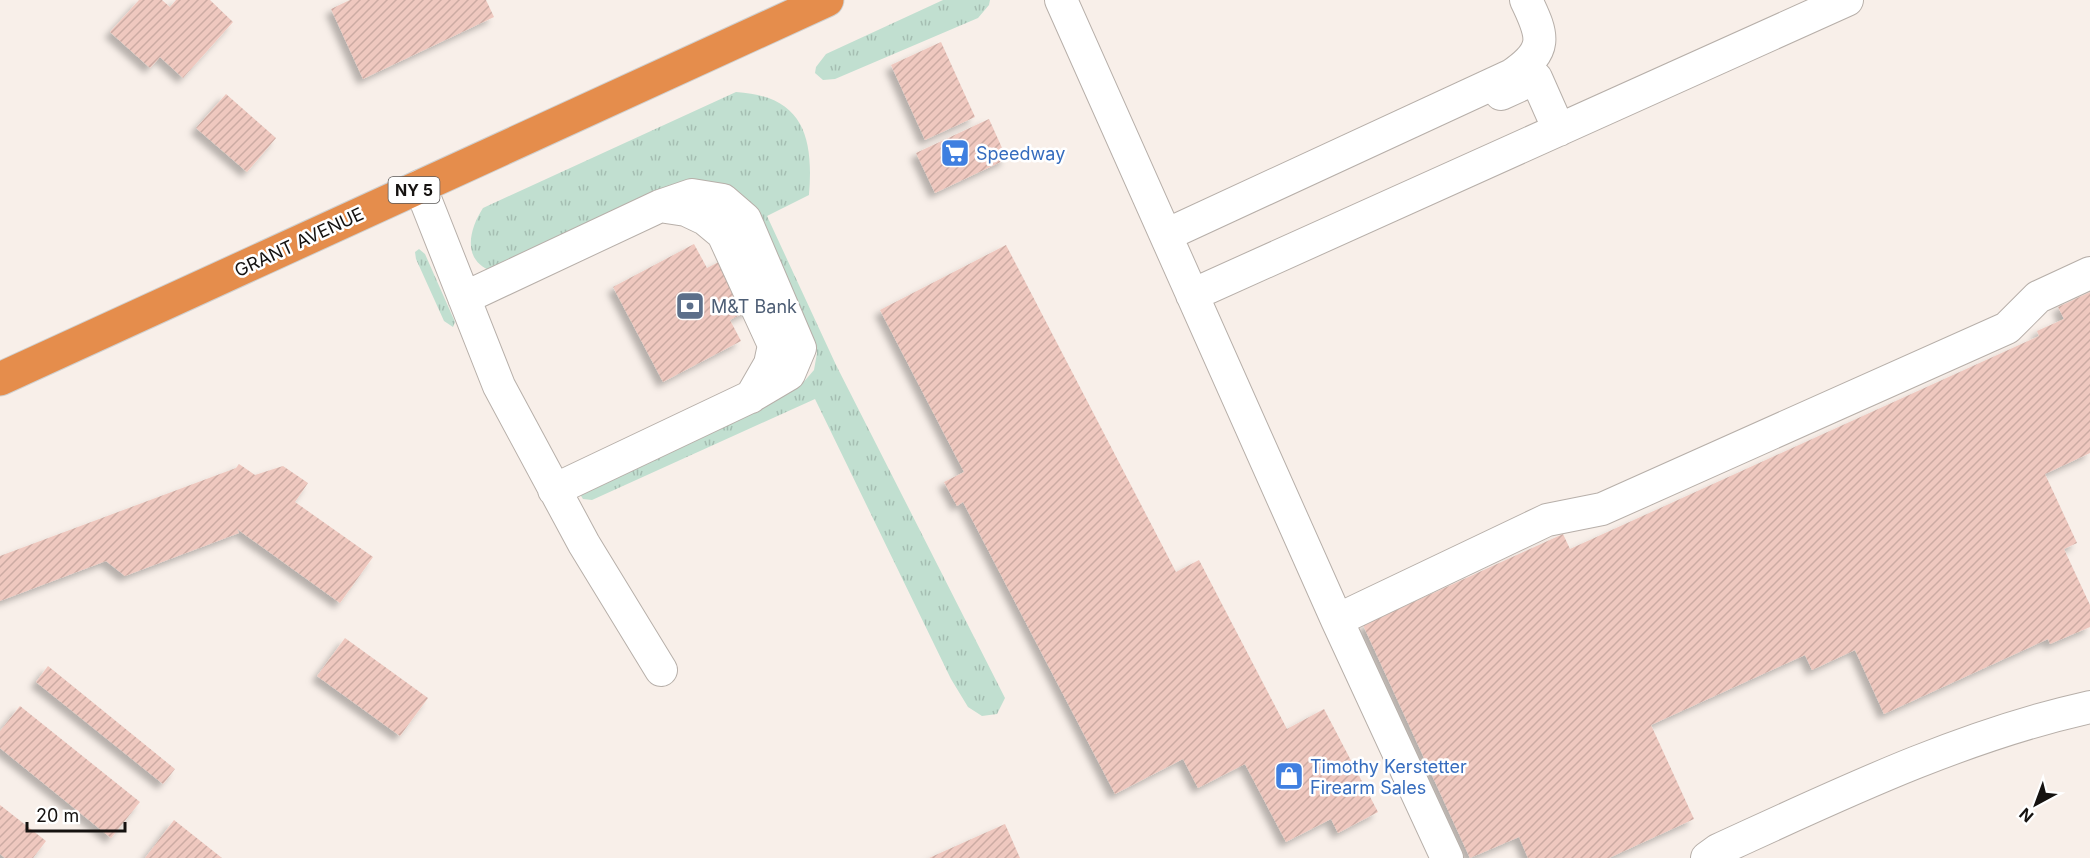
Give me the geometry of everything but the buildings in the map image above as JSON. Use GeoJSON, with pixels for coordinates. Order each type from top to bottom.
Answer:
{"type":"FeatureCollection","features":[{"type":"Feature","properties":{"kind":"highway","name":"GRANT AVENUE"},"geometry":{"type":"LineString","coordinates":[[2,374],[827,0]]}},
{"type":"Feature","properties":{"kind":"lane"},"geometry":{"type":"LineString","coordinates":[[1168,240],[1512,75],[1530,63],[1541,45],[1539,28],[1526,0]]}},
{"type":"Feature","properties":{"kind":"lane"},"geometry":{"type":"LineString","coordinates":[[1192,295],[1847,0]]}},
{"type":"Feature","properties":{"kind":"lane"},"geometry":{"type":"LineString","coordinates":[[1066,1],[1192,295],[1337,620],[1447,858]]}},
{"type":"Feature","properties":{"kind":"lane"},"geometry":{"type":"LineString","coordinates":[[1168,240],[1536,78],[1559,130]]}},
{"type":"Feature","properties":{"kind":"lane"},"geometry":{"type":"LineString","coordinates":[[420,186],[499,386],[584,544],[661,670]]}},
{"type":"Feature","properties":{"kind":"lane"},"geometry":{"type":"LineString","coordinates":[[464,297],[660,206],[692,195],[723,200],[745,219],[800,348],[789,374],[750,397],[554,490]]}},
{"type":"Feature","properties":{"kind":"lane"},"geometry":{"type":"LineString","coordinates":[[660,206],[694,229],[709,245],[758,351],[750,397]]}},
{"type":"Feature","properties":{"kind":"lane"},"geometry":{"type":"LineString","coordinates":[[1337,620],[1547,520],[1602,508],[2007,328],[2038,297],[2090,273]]}},
{"type":"Feature","properties":{"kind":"lane"},"geometry":{"type":"LineString","coordinates":[[1707,858],[1718,850],[1872,780],[2041,718],[2090,707]]}},
{"type":"Feature","properties":{"kind":"green space"},"geometry":{"type":"Polygon","coordinates":[[[943,0],[990,0],[989,5],[978,18],[835,79],[823,80],[815,73],[816,67],[826,54],[943,0]]]}},
{"type":"Feature","properties":{"kind":"green space"},"geometry":{"type":"Polygon","coordinates":[[[736,92],[758,95],[776,101],[799,122],[806,137],[809,154],[809,195],[767,216],[836,365],[1005,698],[997,714],[982,716],[968,707],[951,679],[815,399],[592,500],[583,499],[578,491],[580,483],[801,385],[814,370],[817,353],[754,215],[740,197],[494,272],[477,261],[473,253],[471,236],[483,208],[736,92]]]}},
{"type":"Feature","properties":{"kind":"green space"},"geometry":{"type":"Polygon","coordinates":[[[419,249],[425,254],[455,322],[453,327],[444,321],[416,259],[415,252],[419,249]]]}},
{"type":"Feature","properties":{"kind":"place","name":"Speedway"},"geometry":{"type":"Point","coordinates":[955,153]}},
{"type":"Feature","properties":{"kind":"place","name":"M&T Bank"},"geometry":{"type":"Point","coordinates":[690,306]}},
{"type":"Feature","properties":{"kind":"place","name":"Timothy Kerstetter Firearm Sales"},"geometry":{"type":"Point","coordinates":[1289,776]}}]}
